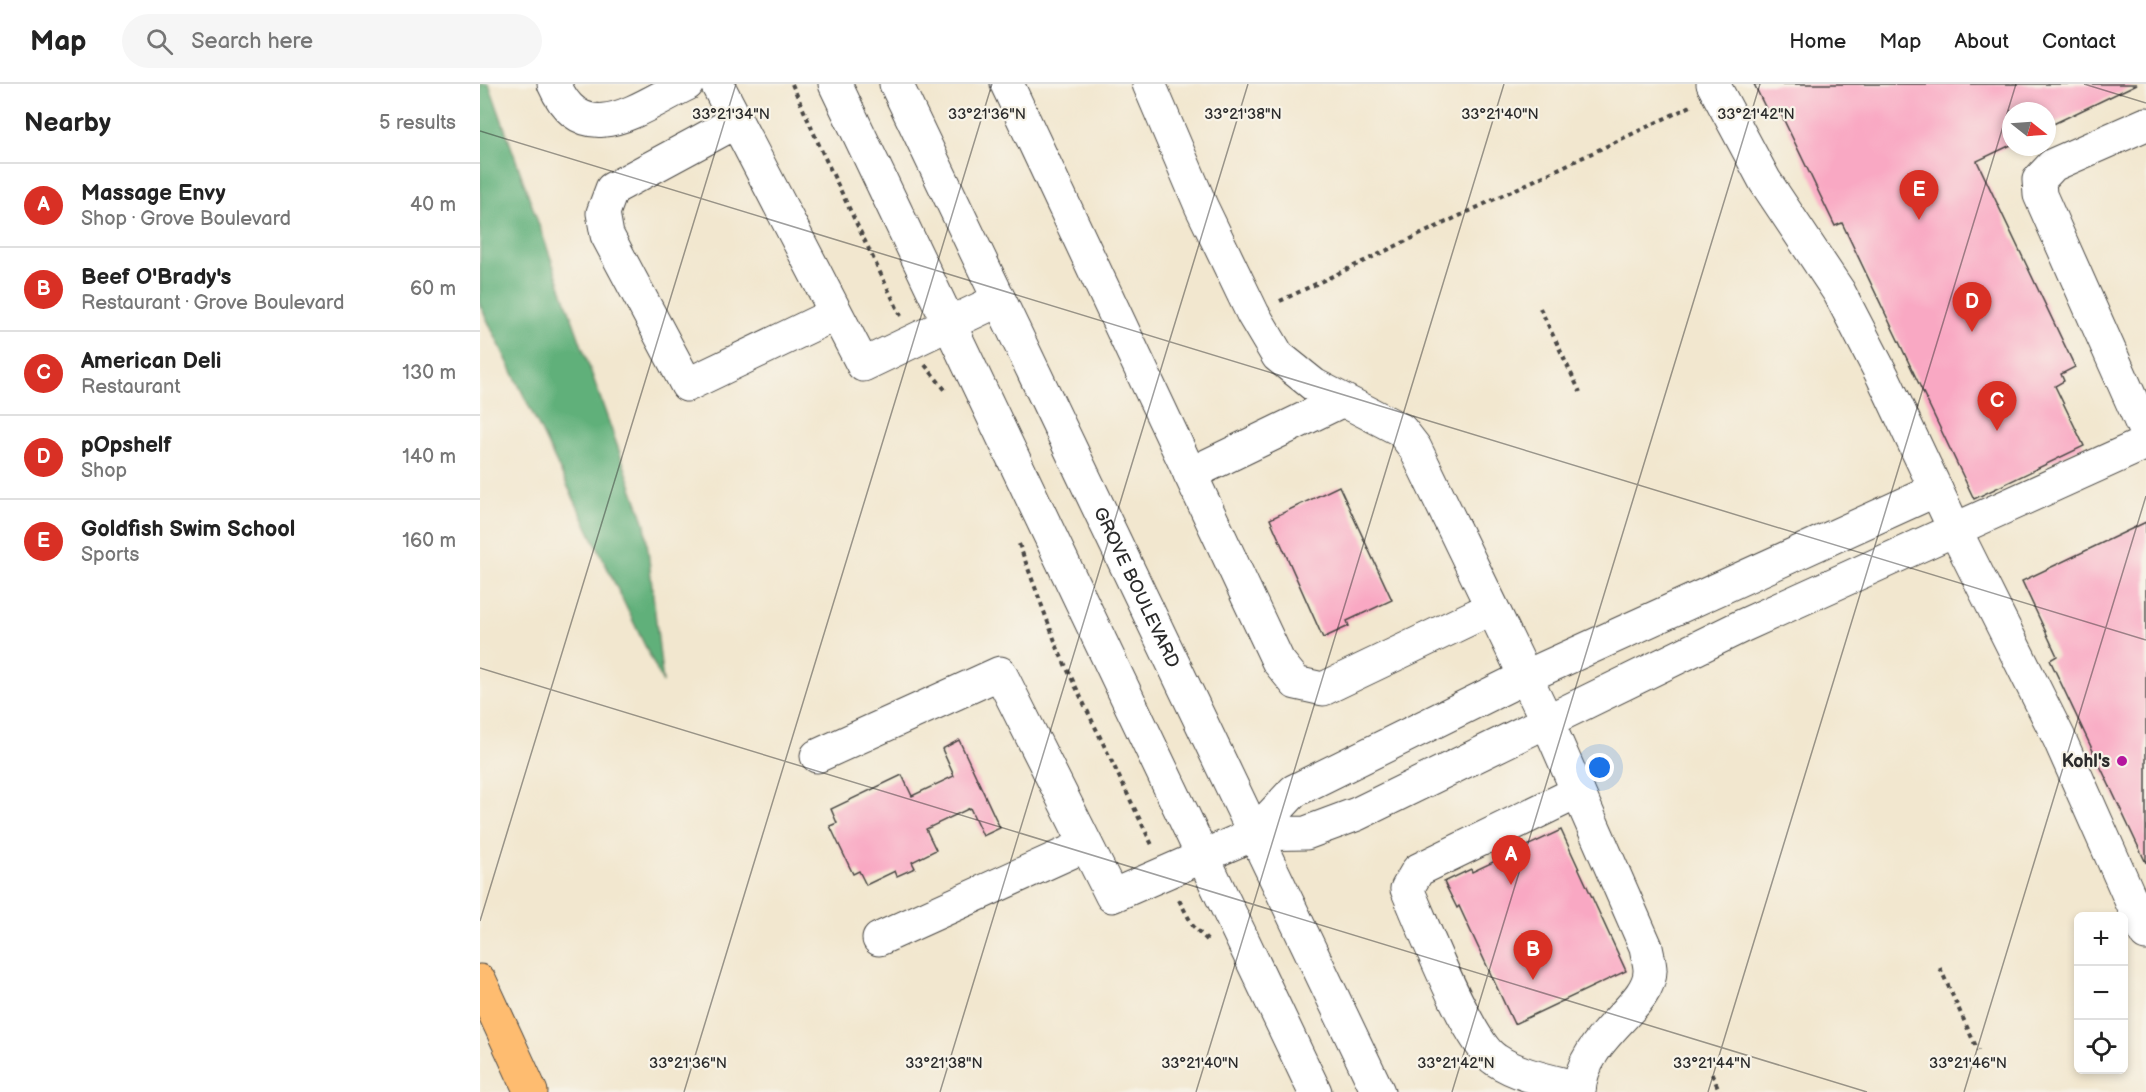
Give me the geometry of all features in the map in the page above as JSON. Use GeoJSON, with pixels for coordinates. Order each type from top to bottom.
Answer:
{"type":"FeatureCollection","features":[{"type":"Feature","properties":{"kind":"highway"},"geometry":{"type":"LineString","coordinates":[[480,981],[531,1092]]}},
{"type":"Feature","properties":{"kind":"highway"},"geometry":{"type":"LineString","coordinates":[[480,1024],[520,1092]]}},
{"type":"Feature","properties":{"kind":"street"},"geometry":{"type":"LineString","coordinates":[[554,84],[562,103],[580,119],[610,122],[687,84]]}},
{"type":"Feature","properties":{"kind":"street"},"geometry":{"type":"LineString","coordinates":[[717,84],[862,365],[999,300]]}},
{"type":"Feature","properties":{"kind":"street"},"geometry":{"type":"LineString","coordinates":[[835,84],[1315,1092]]}},
{"type":"Feature","properties":{"kind":"street","name":"GROVE BOULEVARD"},"geometry":{"type":"LineString","coordinates":[[896,84],[1378,1092]]}},
{"type":"Feature","properties":{"kind":"street"},"geometry":{"type":"LineString","coordinates":[[1007,84],[1278,661],[1296,683],[1323,689],[1492,608]]}},
{"type":"Feature","properties":{"kind":"street"},"geometry":{"type":"LineString","coordinates":[[1149,84],[1201,206],[1253,314],[1278,356],[1314,385],[1341,401],[1364,409],[1401,430],[1415,448],[1547,721],[1646,947],[1651,971],[1643,995],[1601,1038],[1587,1063],[1579,1090],[1529,1075],[1495,1060],[1474,1038],[1407,889],[1418,870],[1578,792]]}},
{"type":"Feature","properties":{"kind":"street"},"geometry":{"type":"LineString","coordinates":[[1716,89],[1765,181],[1839,292],[1883,377],[1955,530],[2059,738],[2146,934]]}},
{"type":"Feature","properties":{"kind":"street"},"geometry":{"type":"LineString","coordinates":[[736,122],[612,189],[603,213],[607,235],[687,385],[834,314]]}},
{"type":"Feature","properties":{"kind":"street"},"geometry":{"type":"LineString","coordinates":[[2146,124],[2053,165],[2039,180],[2040,195],[2146,434]]}},
{"type":"Feature","properties":{"kind":"street"},"geometry":{"type":"LineString","coordinates":[[1190,474],[1341,401]]}},
{"type":"Feature","properties":{"kind":"street"},"geometry":{"type":"LineString","coordinates":[[817,756],[1000,673],[1112,896],[1254,834],[1306,833],[1347,818],[1742,626],[2146,443]]}},
{"type":"Feature","properties":{"kind":"street"},"geometry":{"type":"LineString","coordinates":[[1254,834],[1294,791],[1525,677],[1936,490]]}},
{"type":"Feature","properties":{"kind":"street"},"geometry":{"type":"LineString","coordinates":[[879,939],[1086,845]]}},
{"type":"Feature","properties":{"kind":"path"},"geometry":{"type":"LineString","coordinates":[[792,84],[824,156],[929,372],[951,396]]}},
{"type":"Feature","properties":{"kind":"path"},"geometry":{"type":"LineString","coordinates":[[1253,314],[1716,89]]}},
{"type":"Feature","properties":{"kind":"path"},"geometry":{"type":"LineString","coordinates":[[1540,308],[1580,392]]}},
{"type":"Feature","properties":{"kind":"path"},"geometry":{"type":"LineString","coordinates":[[1018,542],[1059,652],[1165,873],[1193,926],[1209,943]]}},
{"type":"Feature","properties":{"kind":"path"},"geometry":{"type":"LineString","coordinates":[[1940,968],[1978,1051]]}},
{"type":"Feature","properties":{"kind":"path"},"geometry":{"type":"LineString","coordinates":[[1712,1074],[1720,1092]]}},
{"type":"Feature","properties":{"kind":"green space"},"geometry":{"type":"Polygon","coordinates":[[[480,84],[489,84],[645,524],[663,683],[480,305],[480,84]]]}},
{"type":"Feature","properties":{"kind":"building"},"geometry":{"type":"Polygon","coordinates":[[[1754,84],[2137,84],[2056,123],[2056,102],[2002,102],[2002,149],[1977,161],[2075,367],[2061,374],[2064,381],[2055,386],[2084,446],[1974,499],[1842,223],[1835,226],[1779,110],[1769,115],[1754,84]]]}},
{"type":"Feature","properties":{"kind":"building"},"geometry":{"type":"Polygon","coordinates":[[[1339,486],[1392,600],[1347,621],[1349,626],[1323,638],[1270,519],[1339,486]]]}},
{"type":"Feature","properties":{"kind":"building","name":"Kohl's"},"geometry":{"type":"Polygon","coordinates":[[[2146,522],[2146,863],[2050,660],[2057,656],[2022,581],[2146,522]]]}},
{"type":"Feature","properties":{"kind":"building"},"geometry":{"type":"Polygon","coordinates":[[[959,740],[1000,828],[983,836],[970,808],[926,829],[936,850],[912,862],[915,868],[897,876],[895,871],[866,885],[859,871],[853,874],[830,826],[837,823],[831,809],[902,775],[912,796],[954,776],[942,749],[959,740]]]}},
{"type":"Feature","properties":{"kind":"building"},"geometry":{"type":"Polygon","coordinates":[[[1561,830],[1626,971],[1514,1024],[1459,906],[1457,908],[1444,882],[1471,869],[1472,872],[1561,830]]]}},
{"type":"Feature","properties":{"kind":"place","name":"Goldfish Swim School"},"geometry":{"type":"Point","coordinates":[1919,220]}},
{"type":"Feature","properties":{"kind":"place","name":"pOpshelf"},"geometry":{"type":"Point","coordinates":[1972,332]}},
{"type":"Feature","properties":{"kind":"place","name":"American Deli"},"geometry":{"type":"Point","coordinates":[1997,431]}},
{"type":"Feature","properties":{"kind":"place","name":"Kohl's"},"geometry":{"type":"Point","coordinates":[2122,761]}},
{"type":"Feature","properties":{"kind":"place","name":"Massage Envy"},"geometry":{"type":"Point","coordinates":[1511,885]}},
{"type":"Feature","properties":{"kind":"place","name":"Beef O'Brady's"},"geometry":{"type":"Point","coordinates":[1533,980]}}]}
